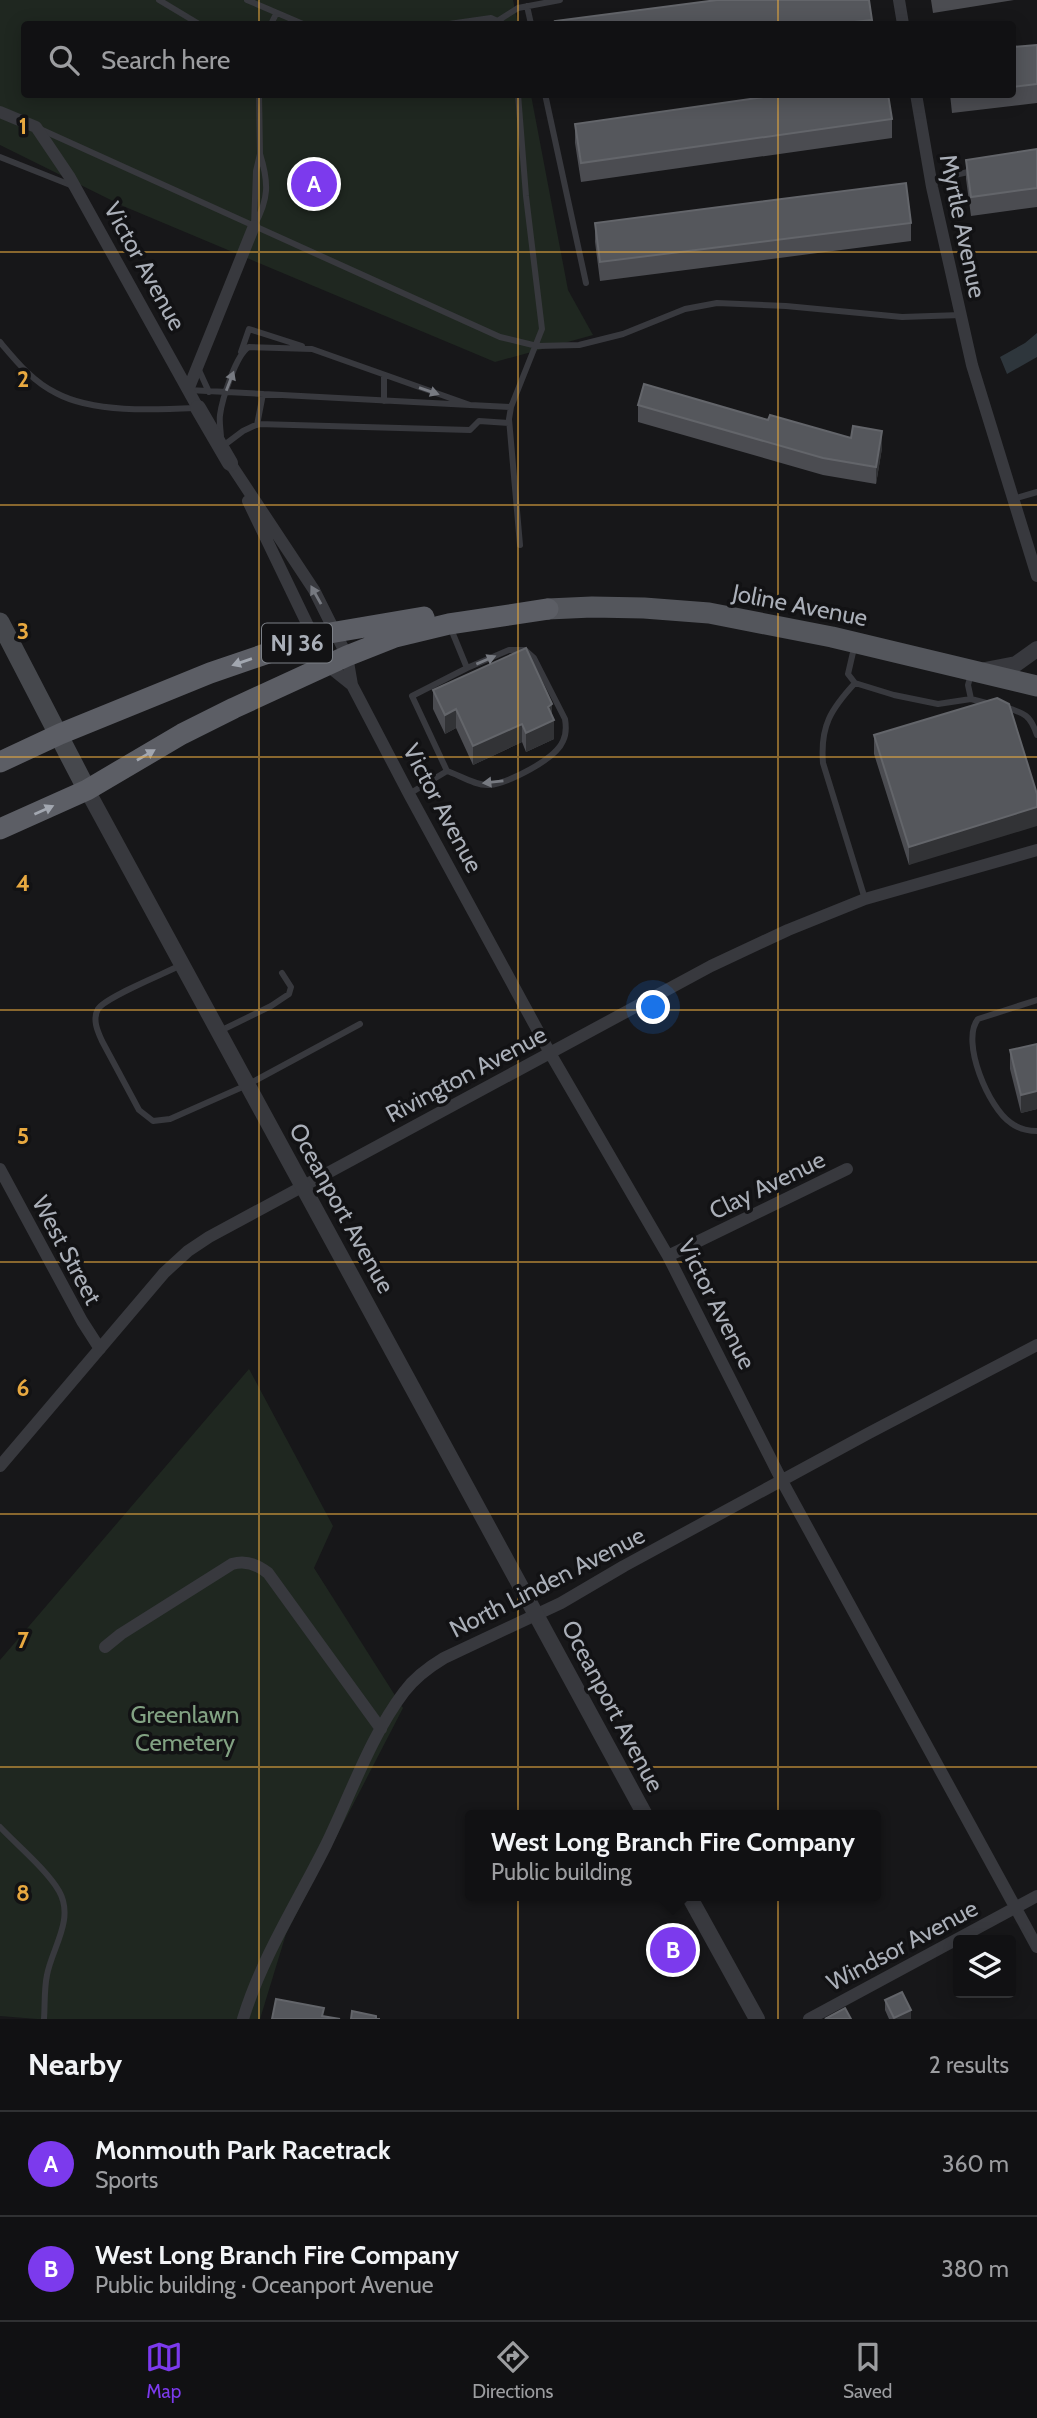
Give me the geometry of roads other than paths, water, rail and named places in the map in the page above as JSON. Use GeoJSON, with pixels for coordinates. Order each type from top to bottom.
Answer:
{"type":"FeatureCollection","features":[{"type":"Feature","properties":{"kind":"highway","name":"NJ 36"},"geometry":{"type":"LineString","coordinates":[[0,762],[60,734],[209,673],[335,632],[452,613],[548,609]]}},
{"type":"Feature","properties":{"kind":"highway","name":"NJ 36"},"geometry":{"type":"LineString","coordinates":[[0,830],[87,790],[182,734],[347,656],[395,637],[449,624],[548,609]]}},
{"type":"Feature","properties":{"kind":"main road","name":"Joline Avenue"},"geometry":{"type":"LineString","coordinates":[[548,609],[645,608],[709,614],[855,642],[1037,686]]}},
{"type":"Feature","properties":{"kind":"main road","name":"Oceanport Avenue"},"geometry":{"type":"LineString","coordinates":[[0,622],[87,790]]}},
{"type":"Feature","properties":{"kind":"street"},"geometry":{"type":"LineString","coordinates":[[899,0],[902,21]]}},
{"type":"Feature","properties":{"kind":"street","name":"Myrtle Avenue"},"geometry":{"type":"LineString","coordinates":[[917,98],[931,180],[972,365],[1013,499]]}},
{"type":"Feature","properties":{"kind":"street"},"geometry":{"type":"LineString","coordinates":[[0,112],[36,127]]}},
{"type":"Feature","properties":{"kind":"street","name":"Victor Avenue"},"geometry":{"type":"LineString","coordinates":[[36,127],[75,187],[222,448],[327,665],[352,685]]}},
{"type":"Feature","properties":{"kind":"street"},"geometry":{"type":"LineString","coordinates":[[188,390],[254,226]]}},
{"type":"Feature","properties":{"kind":"street","name":"Victor Avenue"},"geometry":{"type":"LineString","coordinates":[[230,463],[314,590],[347,656],[352,685],[409,794],[550,1053],[668,1256],[782,1481],[1037,1947]]}},
{"type":"Feature","properties":{"kind":"street"},"geometry":{"type":"LineString","coordinates":[[1013,499],[1037,576]]}},
{"type":"Feature","properties":{"kind":"street"},"geometry":{"type":"LineString","coordinates":[[975,670],[1016,664],[1037,649]]}},
{"type":"Feature","properties":{"kind":"street","name":"Oceanport Avenue"},"geometry":{"type":"LineString","coordinates":[[87,790],[642,1810]]}},
{"type":"Feature","properties":{"kind":"street","name":"Rivington Avenue"},"geometry":{"type":"LineString","coordinates":[[0,1466],[164,1273],[187,1251],[209,1237],[711,966],[801,924],[865,900],[1037,850]]}},
{"type":"Feature","properties":{"kind":"street","name":"West Street"},"geometry":{"type":"LineString","coordinates":[[0,1169],[82,1321],[100,1349]]}},
{"type":"Feature","properties":{"kind":"street","name":"Clay Avenue"},"geometry":{"type":"LineString","coordinates":[[668,1256],[847,1169]]}},
{"type":"Feature","properties":{"kind":"street","name":"North Linden Avenue"},"geometry":{"type":"LineString","coordinates":[[243,2019],[280,1929],[325,1847],[381,1729],[403,1693],[427,1668],[561,1602],[1037,1345]]}},
{"type":"Feature","properties":{"kind":"street"},"geometry":{"type":"LineString","coordinates":[[105,1647],[121,1634],[232,1564],[249,1562],[268,1573],[381,1729]]}},
{"type":"Feature","properties":{"kind":"street","name":"Windsor Avenue"},"geometry":{"type":"LineString","coordinates":[[809,2019],[1037,1896]]}},
{"type":"Feature","properties":{"kind":"street"},"geometry":{"type":"LineString","coordinates":[[692,1901],[757,2019]]}},
{"type":"Feature","properties":{"kind":"lane"},"geometry":{"type":"LineString","coordinates":[[159,0],[194,21]]}},
{"type":"Feature","properties":{"kind":"lane"},"geometry":{"type":"LineString","coordinates":[[247,0],[287,21]]}},
{"type":"Feature","properties":{"kind":"lane"},"geometry":{"type":"LineString","coordinates":[[503,21],[517,8],[560,0]]}},
{"type":"Feature","properties":{"kind":"lane"},"geometry":{"type":"LineString","coordinates":[[527,6],[530,21]]}},
{"type":"Feature","properties":{"kind":"lane"},"geometry":{"type":"LineString","coordinates":[[272,21],[276,14]]}},
{"type":"Feature","properties":{"kind":"lane"},"geometry":{"type":"LineString","coordinates":[[466,21],[484,18],[498,21]]}},
{"type":"Feature","properties":{"kind":"lane"},"geometry":{"type":"LineString","coordinates":[[254,226],[266,202],[266,173],[261,165],[260,154],[259,98]]}},
{"type":"Feature","properties":{"kind":"lane"},"geometry":{"type":"LineString","coordinates":[[518,98],[526,196],[542,329],[511,407],[509,423],[520,545]]}},
{"type":"Feature","properties":{"kind":"lane"},"geometry":{"type":"LineString","coordinates":[[546,98],[586,283]]}},
{"type":"Feature","properties":{"kind":"lane"},"geometry":{"type":"LineString","coordinates":[[36,127],[500,337],[537,346],[598,342],[685,309],[717,303],[786,306],[902,317],[961,315]]}},
{"type":"Feature","properties":{"kind":"lane"},"geometry":{"type":"LineString","coordinates":[[0,157],[75,187]]}},
{"type":"Feature","properties":{"kind":"lane"},"geometry":{"type":"LineString","coordinates":[[931,180],[984,169]]}},
{"type":"Feature","properties":{"kind":"lane"},"geometry":{"type":"LineString","coordinates":[[222,448],[220,413],[249,329],[470,405]]}},
{"type":"Feature","properties":{"kind":"lane"},"geometry":{"type":"LineString","coordinates":[[0,342],[32,376],[54,393],[68,399],[81,403],[126,407],[198,408]]}},
{"type":"Feature","properties":{"kind":"lane"},"geometry":{"type":"LineString","coordinates":[[240,354],[255,347],[312,349]]}},
{"type":"Feature","properties":{"kind":"lane"},"geometry":{"type":"LineString","coordinates":[[198,367],[209,391]]}},
{"type":"Feature","properties":{"kind":"lane"},"geometry":{"type":"LineString","coordinates":[[384,375],[384,401]]}},
{"type":"Feature","properties":{"kind":"lane"},"geometry":{"type":"LineString","coordinates":[[188,390],[511,407]]}},
{"type":"Feature","properties":{"kind":"lane"},"geometry":{"type":"LineString","coordinates":[[257,425],[264,394]]}},
{"type":"Feature","properties":{"kind":"lane"},"geometry":{"type":"LineString","coordinates":[[222,448],[243,431],[257,425],[470,430],[479,421],[480,406]]}},
{"type":"Feature","properties":{"kind":"lane"},"geometry":{"type":"LineString","coordinates":[[479,421],[509,423]]}},
{"type":"Feature","properties":{"kind":"lane"},"geometry":{"type":"LineString","coordinates":[[1013,499],[1037,492]]}},
{"type":"Feature","properties":{"kind":"lane"},"geometry":{"type":"LineString","coordinates":[[449,624],[467,668]]}},
{"type":"Feature","properties":{"kind":"lane"},"geometry":{"type":"LineString","coordinates":[[855,642],[848,674],[855,683],[938,704],[971,699],[1025,713],[1037,735]]}},
{"type":"Feature","properties":{"kind":"lane"},"geometry":{"type":"LineString","coordinates":[[509,650],[525,650],[534,658],[565,719],[563,741],[551,757],[509,780],[486,785],[447,771],[412,696],[509,650]]}},
{"type":"Feature","properties":{"kind":"lane"},"geometry":{"type":"LineString","coordinates":[[971,699],[968,685],[975,670]]}},
{"type":"Feature","properties":{"kind":"lane"},"geometry":{"type":"LineString","coordinates":[[855,683],[834,706],[821,744],[823,763],[865,900]]}},
{"type":"Feature","properties":{"kind":"lane"},"geometry":{"type":"LineString","coordinates":[[409,794],[447,771]]}},
{"type":"Feature","properties":{"kind":"lane"},"geometry":{"type":"LineString","coordinates":[[182,965],[112,999],[101,1006],[97,1014],[96,1024],[102,1041],[134,1101],[144,1115],[153,1121],[162,1121],[247,1085],[360,1024]]}},
{"type":"Feature","properties":{"kind":"lane"},"geometry":{"type":"LineString","coordinates":[[219,1032],[289,994],[290,987],[282,974]]}},
{"type":"Feature","properties":{"kind":"lane"},"geometry":{"type":"LineString","coordinates":[[1037,1000],[978,1019],[971,1032],[976,1065],[993,1102],[1009,1122],[1026,1131],[1037,1131]]}},
{"type":"Feature","properties":{"kind":"lane"},"geometry":{"type":"LineString","coordinates":[[0,1826],[52,1882],[64,1900],[64,1925],[46,1979],[44,2019]]}},
{"type":"Feature","properties":{"kind":"place","name":"Monmouth Park Racetrack"},"geometry":{"type":"Point","coordinates":[314,184]}},
{"type":"Feature","properties":{"kind":"place","name":"West Long Branch Fire Company"},"geometry":{"type":"Point","coordinates":[673,1950]}},
{"type":"Feature","properties":{"kind":"park label","name":"Greenlawn Cemetery"},"geometry":{"type":"Point","coordinates":[185,1728]}}]}
